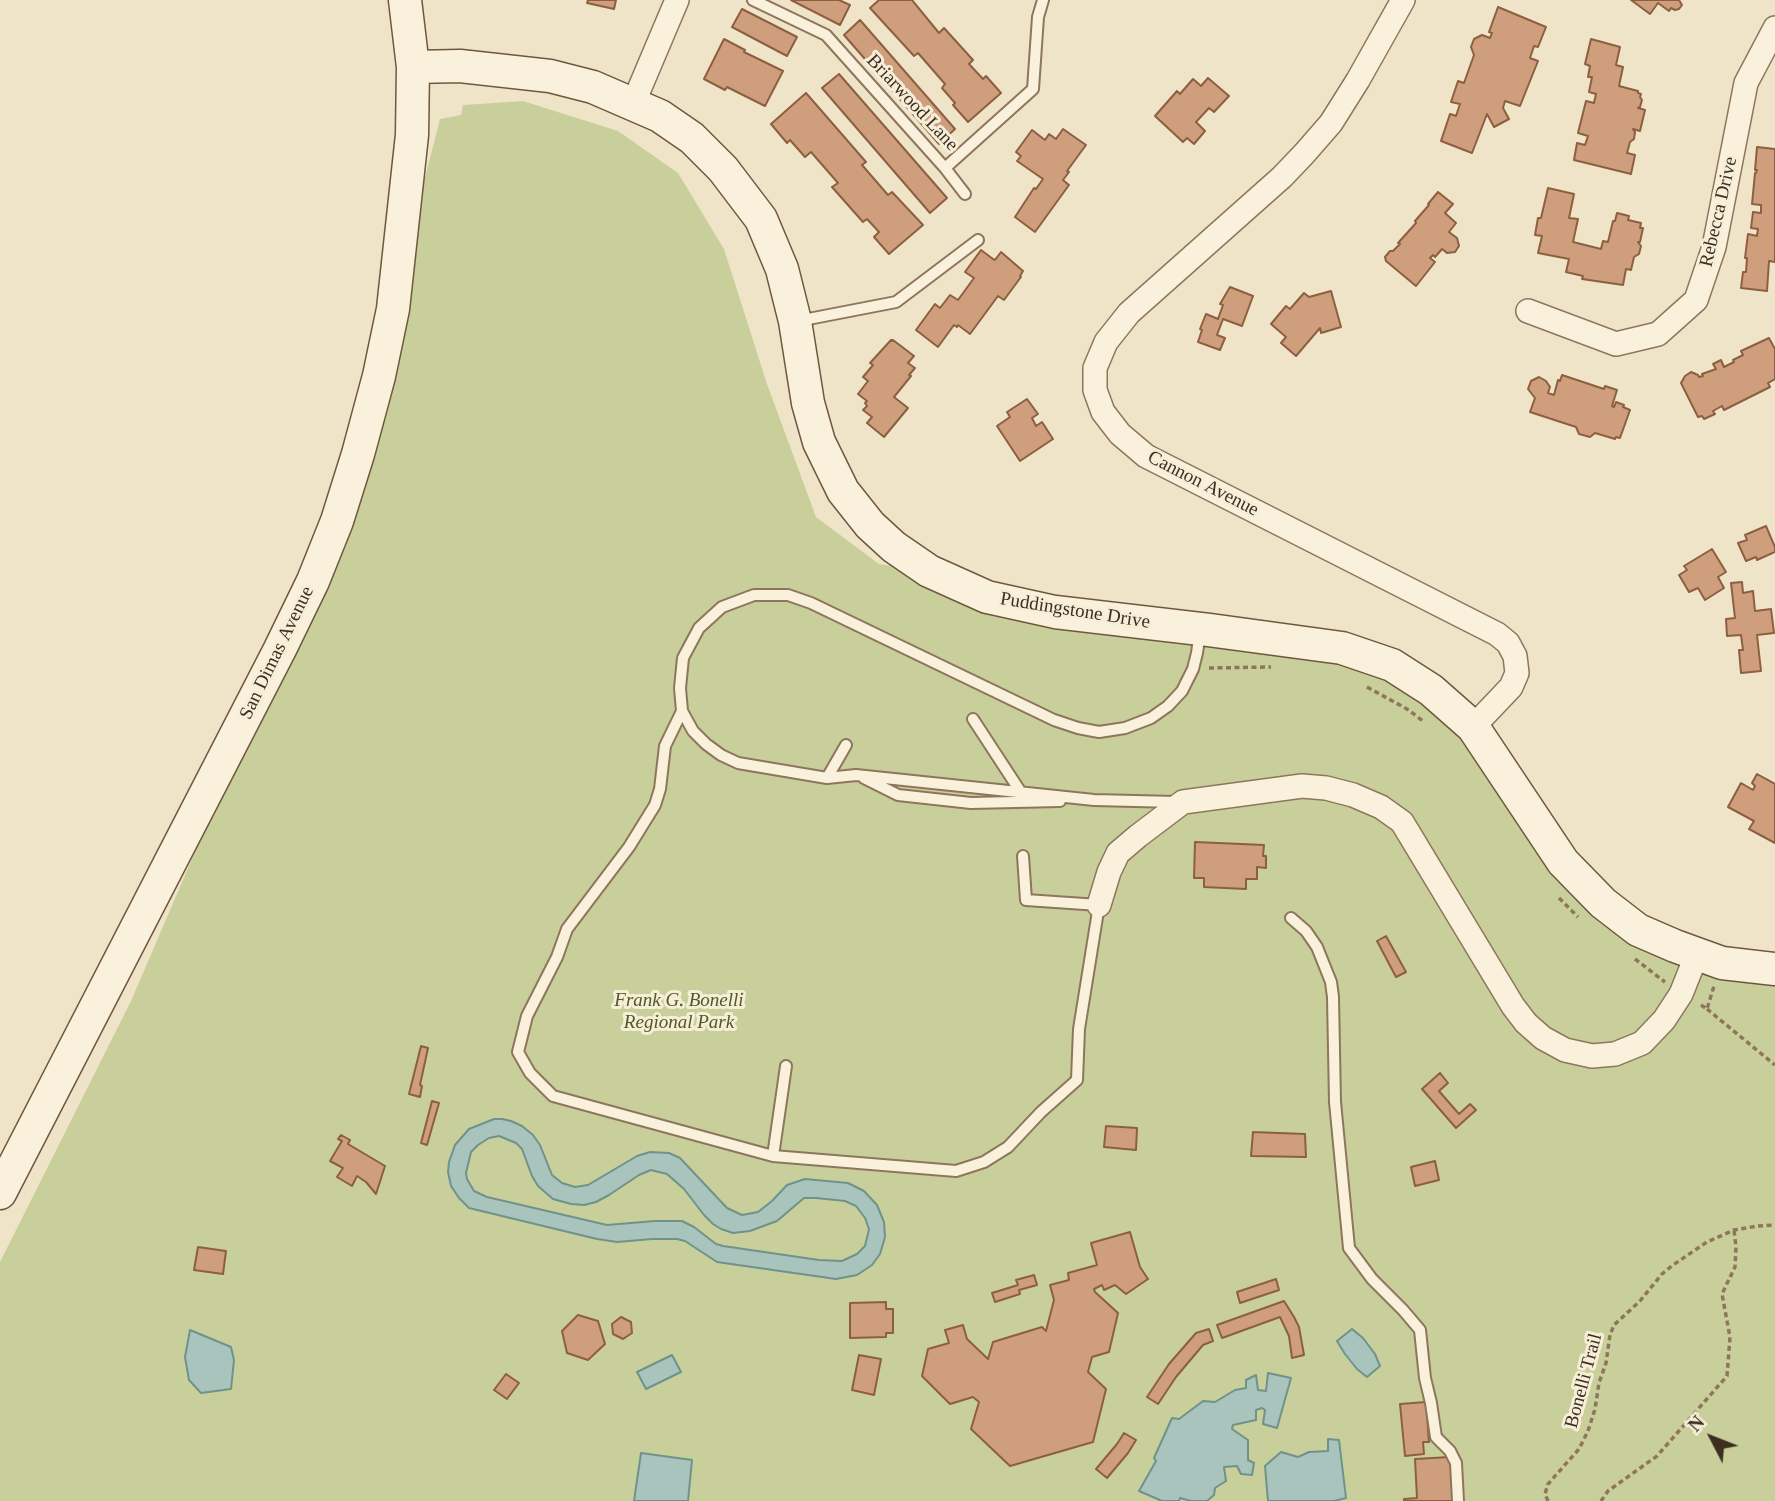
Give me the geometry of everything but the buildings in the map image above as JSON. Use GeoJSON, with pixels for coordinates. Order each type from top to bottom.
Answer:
{"type":"FeatureCollection","features":[{"type":"Feature","properties":{"kind":"street","name":"San Dimas Avenue"},"geometry":{"type":"LineString","coordinates":[[0,1193],[281,649],[337,521],[362,441],[393,309],[412,135],[413,67],[405,0]]}},
{"type":"Feature","properties":{"kind":"street"},"geometry":{"type":"LineString","coordinates":[[633,104],[677,0]]}},
{"type":"Feature","properties":{"kind":"street","name":"Cannon Avenue"},"geometry":{"type":"LineString","coordinates":[[1403,0],[1331,123],[1282,177],[1129,313],[1106,342],[1095,369],[1095,390],[1103,412],[1120,434],[1146,456],[1497,634],[1508,643],[1515,656],[1517,673],[1511,687],[1473,727]]}},
{"type":"Feature","properties":{"kind":"street","name":"Rebecca Drive"},"geometry":{"type":"LineString","coordinates":[[1528,310],[1616,344],[1658,334],[1696,300],[1714,247],[1746,83],[1775,28]]}},
{"type":"Feature","properties":{"kind":"street","name":"Puddingstone Drive"},"geometry":{"type":"LineString","coordinates":[[413,67],[460,66],[550,76],[593,87],[633,104],[660,116],[692,138],[723,169],[761,219],[782,269],[795,321],[808,403],[819,442],[843,491],[870,525],[894,547],[929,571],[987,597],[1055,612],[1342,648],[1392,665],[1432,690],[1473,727],[1563,862],[1604,904],[1638,930],[1697,954],[1722,963],[1775,969]]}},
{"type":"Feature","properties":{"kind":"street"},"geometry":{"type":"LineString","coordinates":[[1098,905],[1118,853],[1182,802],[1302,786],[1326,788],[1353,795],[1381,807],[1402,822],[1513,1006],[1543,1038],[1564,1050],[1592,1056],[1615,1054],[1642,1043],[1664,1020],[1681,994],[1697,954]]}},
{"type":"Feature","properties":{"kind":"lane","name":"Briarwood Lane"},"geometry":{"type":"LineString","coordinates":[[753,0],[826,34],[945,168],[1033,89],[1038,17],[1043,0]]}},
{"type":"Feature","properties":{"kind":"lane"},"geometry":{"type":"LineString","coordinates":[[945,168],[965,194]]}},
{"type":"Feature","properties":{"kind":"lane"},"geometry":{"type":"LineString","coordinates":[[795,321],[896,302],[978,240]]}},
{"type":"Feature","properties":{"kind":"lane"},"geometry":{"type":"LineString","coordinates":[[1094,800],[856,775],[827,778],[738,762],[721,755],[706,744],[693,731],[682,711],[680,688],[683,658],[699,628],[722,607],[754,595],[788,595],[811,603],[1054,720],[1100,732],[1125,728],[1151,718],[1168,706],[1182,691],[1193,669],[1200,629]]}},
{"type":"Feature","properties":{"kind":"lane"},"geometry":{"type":"LineString","coordinates":[[682,711],[665,746],[660,789],[655,805],[618,863],[567,929],[557,957],[527,1016],[518,1052],[530,1073],[553,1096],[773,1156],[956,1171],[984,1162],[1008,1146],[1077,1080],[1079,1029],[1098,905],[1026,900],[1023,856]]}},
{"type":"Feature","properties":{"kind":"lane"},"geometry":{"type":"LineString","coordinates":[[973,719],[1020,791]]}},
{"type":"Feature","properties":{"kind":"lane"},"geometry":{"type":"LineString","coordinates":[[827,778],[846,745]]}},
{"type":"Feature","properties":{"kind":"lane"},"geometry":{"type":"LineString","coordinates":[[856,775],[898,795],[959,802],[1182,802]]}},
{"type":"Feature","properties":{"kind":"lane"},"geometry":{"type":"LineString","coordinates":[[1291,918],[1306,931],[1317,947],[1331,982],[1335,1102],[1349,1248],[1372,1279],[1420,1330],[1425,1378],[1436,1437],[1450,1451],[1456,1463],[1458,1501]]}},
{"type":"Feature","properties":{"kind":"lane"},"geometry":{"type":"LineString","coordinates":[[773,1156],[786,1066]]}},
{"type":"Feature","properties":{"kind":"path"},"geometry":{"type":"LineString","coordinates":[[1193,669],[1271,667]]}},
{"type":"Feature","properties":{"kind":"path"},"geometry":{"type":"LineString","coordinates":[[1362,684],[1407,709],[1427,724]]}},
{"type":"Feature","properties":{"kind":"path"},"geometry":{"type":"LineString","coordinates":[[1551,890],[1578,918]]}},
{"type":"Feature","properties":{"kind":"path"},"geometry":{"type":"LineString","coordinates":[[1627,954],[1681,994]]}},
{"type":"Feature","properties":{"kind":"path"},"geometry":{"type":"LineString","coordinates":[[1707,1009],[1775,1065]]}},
{"type":"Feature","properties":{"kind":"path","name":"Bonelli Trail"},"geometry":{"type":"LineString","coordinates":[[1548,1501],[1545,1494],[1548,1484],[1579,1449],[1588,1431],[1614,1325],[1640,1301],[1662,1274],[1707,1242],[1734,1230],[1775,1225]]}},
{"type":"Feature","properties":{"kind":"path"},"geometry":{"type":"LineString","coordinates":[[1601,1501],[1608,1491],[1657,1456],[1727,1376],[1730,1337],[1722,1294],[1735,1267],[1734,1230]]}},
{"type":"Feature","properties":{"kind":"green space","name":"Frank G. Bonelli Regional Park"},"geometry":{"type":"Polygon","coordinates":[[[523,101],[618,131],[678,173],[724,249],[767,384],[816,517],[879,564],[929,571],[987,597],[1342,648],[1431,690],[1604,903],[1775,969],[1775,1501],[0,1501],[0,1262],[131,1001],[337,521],[440,119],[461,115],[463,105],[523,101]]]}},
{"type":"Feature","properties":{"kind":"water"},"geometry":{"type":"Polygon","coordinates":[[[494,1119],[511,1121],[522,1126],[540,1145],[552,1175],[562,1183],[575,1187],[588,1185],[637,1156],[650,1152],[669,1153],[680,1158],[727,1208],[742,1215],[758,1212],[787,1185],[805,1179],[848,1183],[864,1191],[877,1205],[884,1222],[885,1237],[880,1254],[872,1265],[857,1275],[836,1279],[717,1262],[685,1241],[677,1239],[617,1242],[469,1208],[451,1186],[448,1172],[455,1145],[469,1129],[494,1119]],[[499,1136],[489,1138],[471,1152],[466,1173],[474,1191],[487,1197],[607,1225],[682,1221],[723,1246],[819,1260],[842,1261],[857,1254],[865,1246],[869,1229],[865,1218],[856,1206],[845,1201],[804,1198],[777,1221],[750,1231],[733,1233],[713,1224],[684,1189],[667,1174],[651,1170],[596,1202],[584,1205],[553,1199],[538,1186],[522,1149],[516,1143],[499,1136]]]}},
{"type":"Feature","properties":{"kind":"water"},"geometry":{"type":"Polygon","coordinates":[[[1352,1329],[1363,1338],[1380,1366],[1367,1377],[1357,1369],[1337,1341],[1352,1329]]]}},
{"type":"Feature","properties":{"kind":"water"},"geometry":{"type":"Polygon","coordinates":[[[190,1330],[231,1347],[234,1360],[231,1389],[201,1393],[189,1380],[185,1357],[190,1330]]]}},
{"type":"Feature","properties":{"kind":"water"},"geometry":{"type":"Polygon","coordinates":[[[672,1355],[681,1372],[646,1389],[637,1372],[672,1355]]]}},
{"type":"Feature","properties":{"kind":"water"},"geometry":{"type":"Polygon","coordinates":[[[1268,1373],[1291,1378],[1277,1428],[1263,1424],[1265,1410],[1262,1408],[1256,1410],[1256,1420],[1233,1425],[1232,1429],[1248,1440],[1248,1460],[1254,1463],[1252,1475],[1241,1474],[1237,1466],[1224,1467],[1226,1481],[1215,1488],[1214,1495],[1207,1501],[1180,1498],[1179,1501],[1162,1501],[1139,1491],[1156,1461],[1154,1458],[1172,1418],[1179,1419],[1203,1401],[1215,1402],[1235,1390],[1246,1388],[1246,1380],[1256,1375],[1258,1390],[1266,1391],[1268,1373]]]}},
{"type":"Feature","properties":{"kind":"water"},"geometry":{"type":"Polygon","coordinates":[[[1328,1439],[1339,1440],[1346,1498],[1334,1501],[1268,1501],[1265,1466],[1281,1452],[1298,1457],[1309,1452],[1328,1451],[1328,1439]]]}},
{"type":"Feature","properties":{"kind":"water"},"geometry":{"type":"Polygon","coordinates":[[[641,1453],[692,1460],[688,1501],[634,1501],[641,1453]]]}}]}
